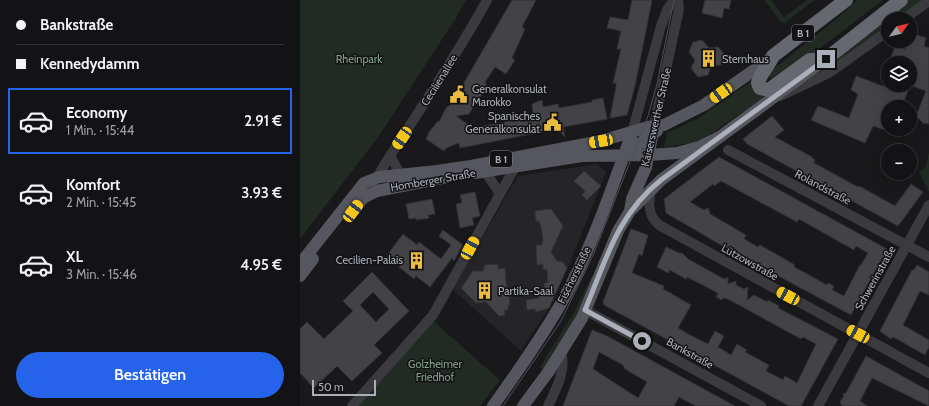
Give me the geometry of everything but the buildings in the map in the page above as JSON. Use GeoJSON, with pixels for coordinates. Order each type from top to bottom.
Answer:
{"type":"FeatureCollection","features":[{"type":"Feature","properties":{"kind":"highway","name":"B 1"},"geometry":{"type":"LineString","coordinates":[[773,56],[846,0]]}},
{"type":"Feature","properties":{"kind":"highway","name":"B 1"},"geometry":{"type":"LineString","coordinates":[[826,59],[901,0]]}},
{"type":"Feature","properties":{"kind":"highway"},"geometry":{"type":"LineString","coordinates":[[773,56],[758,81],[759,87],[764,90],[772,88],[810,60],[826,59]]}},
{"type":"Feature","properties":{"kind":"main road","name":"B 1"},"geometry":{"type":"LineString","coordinates":[[632,133],[657,128],[704,105],[773,56]]}},
{"type":"Feature","properties":{"kind":"main road","name":"B 1"},"geometry":{"type":"LineString","coordinates":[[630,211],[652,187],[826,59]]}},
{"type":"Feature","properties":{"kind":"main road"},"geometry":{"type":"LineString","coordinates":[[624,155],[657,128]]}},
{"type":"Feature","properties":{"kind":"main road","name":"Kaiserswerther Straße"},"geometry":{"type":"LineString","coordinates":[[561,353],[585,310],[618,231],[630,211],[632,199],[649,155],[657,128]]}},
{"type":"Feature","properties":{"kind":"main road","name":"Fischerstraße"},"geometry":{"type":"LineString","coordinates":[[493,406],[538,341],[568,289],[580,265],[632,133]]}},
{"type":"Feature","properties":{"kind":"main road","name":"Homberger Straße"},"geometry":{"type":"LineString","coordinates":[[400,174],[471,166],[601,141],[632,133]]}},
{"type":"Feature","properties":{"kind":"main road","name":"B 1"},"geometry":{"type":"LineString","coordinates":[[624,155],[649,155],[690,150],[719,137]]}},
{"type":"Feature","properties":{"kind":"main road","name":"Homberger Straße"},"geometry":{"type":"LineString","coordinates":[[363,198],[381,189],[485,171],[515,168],[582,156],[624,155]]}},
{"type":"Feature","properties":{"kind":"main road","name":"B 1"},"geometry":{"type":"LineString","coordinates":[[364,183],[378,177],[400,174]]}},
{"type":"Feature","properties":{"kind":"main road","name":"Cecilienallee"},"geometry":{"type":"LineString","coordinates":[[300,264],[364,183]]}},
{"type":"Feature","properties":{"kind":"main road","name":"Cecilienallee"},"geometry":{"type":"LineString","coordinates":[[300,276],[363,198]]}},
{"type":"Feature","properties":{"kind":"main road"},"geometry":{"type":"LineString","coordinates":[[523,406],[561,353]]}},
{"type":"Feature","properties":{"kind":"street","name":"Cecilienallee"},"geometry":{"type":"LineString","coordinates":[[363,198],[438,83],[487,0]]}},
{"type":"Feature","properties":{"kind":"street","name":"Kaiserswerther Straße"},"geometry":{"type":"LineString","coordinates":[[632,133],[661,26],[667,10],[674,0]]}},
{"type":"Feature","properties":{"kind":"street","name":"Kaiserswerther Straße"},"geometry":{"type":"LineString","coordinates":[[657,128],[679,9],[678,0]]}},
{"type":"Feature","properties":{"kind":"street"},"geometry":{"type":"LineString","coordinates":[[914,12],[929,1]]}},
{"type":"Feature","properties":{"kind":"street"},"geometry":{"type":"LineString","coordinates":[[775,98],[800,88],[829,73],[881,36]]}},
{"type":"Feature","properties":{"kind":"street","name":"Rolandstraße"},"geometry":{"type":"LineString","coordinates":[[728,150],[929,257]]}},
{"type":"Feature","properties":{"kind":"street","name":"Cecilienallee"},"geometry":{"type":"LineString","coordinates":[[364,183],[389,157]]}},
{"type":"Feature","properties":{"kind":"street"},"geometry":{"type":"LineString","coordinates":[[389,157],[400,174]]}},
{"type":"Feature","properties":{"kind":"street"},"geometry":{"type":"LineString","coordinates":[[352,406],[433,315],[515,168]]}},
{"type":"Feature","properties":{"kind":"street"},"geometry":{"type":"LineString","coordinates":[[485,171],[500,194]]}},
{"type":"Feature","properties":{"kind":"street","name":"Lützowstraße"},"geometry":{"type":"LineString","coordinates":[[652,187],[649,209],[652,218],[659,226],[929,373]]}},
{"type":"Feature","properties":{"kind":"street"},"geometry":{"type":"LineString","coordinates":[[907,245],[929,205]]}},
{"type":"Feature","properties":{"kind":"street","name":"Schwerinstraße"},"geometry":{"type":"LineString","coordinates":[[818,406],[907,245]]}},
{"type":"Feature","properties":{"kind":"street","name":"Bankstraße"},"geometry":{"type":"LineString","coordinates":[[585,310],[761,406]]}},
{"type":"Feature","properties":{"kind":"street","name":"Kaiserswerther Straße"},"geometry":{"type":"LineString","coordinates":[[548,406],[561,374],[563,358],[561,353]]}},
{"type":"Feature","properties":{"kind":"shaded area"},"geometry":{"type":"Polygon","coordinates":[[[597,164],[606,172],[568,268],[547,311],[521,351],[452,289],[518,176],[597,164]]]}},
{"type":"Feature","properties":{"kind":"green space","name":"Rheinpark"},"geometry":{"type":"Polygon","coordinates":[[[300,0],[466,0],[456,18],[379,136],[300,239],[300,0]]]}},
{"type":"Feature","properties":{"kind":"green space"},"geometry":{"type":"Polygon","coordinates":[[[764,0],[771,0],[784,17],[807,0],[815,0],[785,23],[781,22],[764,0]]]}},
{"type":"Feature","properties":{"kind":"green space"},"geometry":{"type":"Polygon","coordinates":[[[857,0],[883,0],[779,80],[773,81],[767,74],[834,21],[857,0]]]}},
{"type":"Feature","properties":{"kind":"green space"},"geometry":{"type":"Polygon","coordinates":[[[910,0],[927,0],[911,12],[895,12],[910,0]]]}},
{"type":"Feature","properties":{"kind":"green space"},"geometry":{"type":"Polygon","coordinates":[[[881,23],[881,34],[857,52],[810,79],[881,23]]]}},
{"type":"Feature","properties":{"kind":"green space"},"geometry":{"type":"Polygon","coordinates":[[[756,78],[770,93],[706,137],[692,143],[664,147],[667,133],[697,119],[756,78]]]}},
{"type":"Feature","properties":{"kind":"green space"},"geometry":{"type":"Polygon","coordinates":[[[929,152],[929,192],[919,172],[925,168],[929,152]]]}},
{"type":"Feature","properties":{"kind":"green space"},"geometry":{"type":"Polygon","coordinates":[[[592,275],[595,276],[573,324],[545,369],[542,370],[540,367],[574,312],[592,275]]]}},
{"type":"Feature","properties":{"kind":"green space","name":"Golzheimer Friedhof"},"geometry":{"type":"Polygon","coordinates":[[[433,321],[500,380],[480,406],[357,406],[433,321]]]}},
{"type":"Feature","properties":{"kind":"tram line"},"geometry":{"type":"LineString","coordinates":[[503,406],[561,321],[594,253],[648,116],[657,84],[674,0]]}},
{"type":"Feature","properties":{"kind":"place","name":"Sternhaus"},"geometry":{"type":"Point","coordinates":[709,59]}},
{"type":"Feature","properties":{"kind":"place","name":"Generalkonsulat Marokko"},"geometry":{"type":"Point","coordinates":[459,95]}},
{"type":"Feature","properties":{"kind":"place","name":"Spanisches Generalkonsulat"},"geometry":{"type":"Point","coordinates":[553,122]}},
{"type":"Feature","properties":{"kind":"place","name":"Cecilien-Palais"},"geometry":{"type":"Point","coordinates":[416,260]}},
{"type":"Feature","properties":{"kind":"place","name":"Partika-Saal"},"geometry":{"type":"Point","coordinates":[485,291]}},
{"type":"Feature","properties":{"kind":"route"},"geometry":{"type":"LineString","coordinates":[[642,341],[585,310],[618,231],[626,217],[652,187],[826,59]]}}]}
